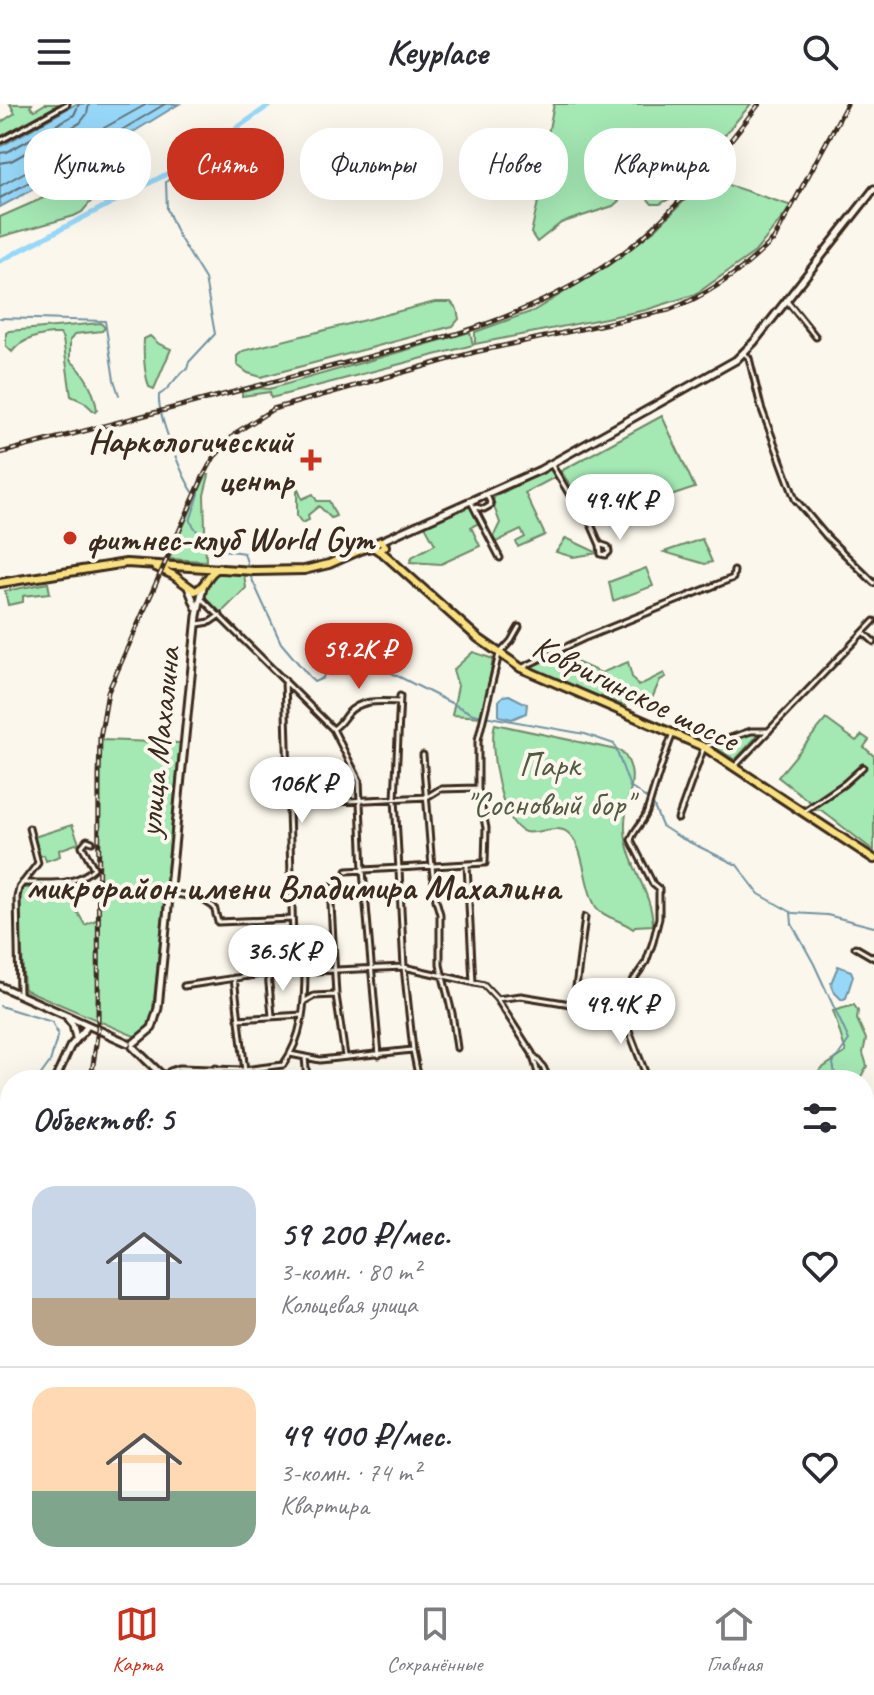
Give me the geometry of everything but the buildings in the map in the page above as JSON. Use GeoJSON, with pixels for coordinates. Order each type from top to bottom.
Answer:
{"type":"FeatureCollection","features":[{"type":"Feature","properties":{"kind":"main road"},"geometry":{"type":"LineString","coordinates":[[0,583],[126,563],[264,571],[304,570],[329,564],[367,548],[380,547],[392,537],[472,505],[551,464],[730,364],[744,353],[787,301],[874,189]]}},
{"type":"Feature","properties":{"kind":"main road","name":"Ковригинское шоссе"},"geometry":{"type":"LineString","coordinates":[[380,547],[387,557],[478,638],[521,668],[704,747],[874,859]]}},
{"type":"Feature","properties":{"kind":"main road"},"geometry":{"type":"LineString","coordinates":[[147,563],[181,580],[195,591],[204,584],[209,574],[219,568]]}},
{"type":"Feature","properties":{"kind":"main road"},"geometry":{"type":"LineString","coordinates":[[181,580],[181,571],[193,566]]}},
{"type":"Feature","properties":{"kind":"main road"},"geometry":{"type":"LineString","coordinates":[[193,566],[203,572],[204,584]]}},
{"type":"Feature","properties":{"kind":"main road","name":"улица Махалина"},"geometry":{"type":"LineString","coordinates":[[132,1044],[152,1028],[158,1012],[196,624],[204,584]]}},
{"type":"Feature","properties":{"kind":"main road"},"geometry":{"type":"LineString","coordinates":[[188,587],[197,616]]}},
{"type":"Feature","properties":{"kind":"main road"},"geometry":{"type":"LineString","coordinates":[[0,986],[65,1015],[82,1028]]}},
{"type":"Feature","properties":{"kind":"main road"},"geometry":{"type":"LineString","coordinates":[[65,1015],[73,1025],[132,1044],[158,1070]]}},
{"type":"Feature","properties":{"kind":"main road"},"geometry":{"type":"LineString","coordinates":[[60,1070],[82,1028]]}},
{"type":"Feature","properties":{"kind":"street"},"geometry":{"type":"LineString","coordinates":[[0,141],[67,104]]}},
{"type":"Feature","properties":{"kind":"street"},"geometry":{"type":"LineString","coordinates":[[787,301],[816,337]]}},
{"type":"Feature","properties":{"kind":"street"},"geometry":{"type":"LineString","coordinates":[[744,353],[749,358],[761,407],[795,499],[827,537],[874,583]]}},
{"type":"Feature","properties":{"kind":"street"},"geometry":{"type":"LineString","coordinates":[[551,464],[571,497],[583,506],[600,546]]}},
{"type":"Feature","properties":{"kind":"street"},"geometry":{"type":"LineString","coordinates":[[472,505],[484,509],[491,505],[487,495]]}},
{"type":"Feature","properties":{"kind":"street"},"geometry":{"type":"LineString","coordinates":[[472,505],[500,558]]}},
{"type":"Feature","properties":{"kind":"street"},"geometry":{"type":"LineString","coordinates":[[521,668],[575,642],[733,578],[734,571]]}},
{"type":"Feature","properties":{"kind":"street"},"geometry":{"type":"LineString","coordinates":[[201,598],[333,729],[359,780],[370,969],[379,1055]]}},
{"type":"Feature","properties":{"kind":"street"},"geometry":{"type":"LineString","coordinates":[[196,624],[210,622],[220,615]]}},
{"type":"Feature","properties":{"kind":"street"},"geometry":{"type":"LineString","coordinates":[[735,767],[874,621]]}},
{"type":"Feature","properties":{"kind":"street"},"geometry":{"type":"LineString","coordinates":[[347,871],[485,863],[486,828],[478,789],[478,740],[499,654],[519,627]]}},
{"type":"Feature","properties":{"kind":"street"},"geometry":{"type":"LineString","coordinates":[[864,633],[874,642]]}},
{"type":"Feature","properties":{"kind":"street"},"geometry":{"type":"LineString","coordinates":[[285,680],[294,971]]}},
{"type":"Feature","properties":{"kind":"street"},"geometry":{"type":"LineString","coordinates":[[400,696],[395,799],[404,967],[417,1070]]}},
{"type":"Feature","properties":{"kind":"street"},"geometry":{"type":"LineString","coordinates":[[333,729],[360,704],[398,702]]}},
{"type":"Feature","properties":{"kind":"street"},"geometry":{"type":"LineString","coordinates":[[678,819],[704,747],[751,731],[769,731]]}},
{"type":"Feature","properties":{"kind":"street"},"geometry":{"type":"LineString","coordinates":[[497,999],[521,996],[583,1006],[618,1002],[646,962],[657,931],[659,889],[653,884],[631,840],[646,813],[654,781],[674,733]]}},
{"type":"Feature","properties":{"kind":"street"},"geometry":{"type":"LineString","coordinates":[[423,755],[432,867],[440,914],[442,976],[457,1048]]}},
{"type":"Feature","properties":{"kind":"street"},"geometry":{"type":"LineString","coordinates":[[803,813],[863,767]]}},
{"type":"Feature","properties":{"kind":"street"},"geometry":{"type":"LineString","coordinates":[[288,804],[427,797],[440,789],[478,789]]}},
{"type":"Feature","properties":{"kind":"street"},"geometry":{"type":"LineString","coordinates":[[19,994],[17,897],[22,883],[38,863],[29,828]]}},
{"type":"Feature","properties":{"kind":"street"},"geometry":{"type":"LineString","coordinates":[[22,883],[68,884],[90,873],[94,868],[82,846],[87,840],[92,842]]}},
{"type":"Feature","properties":{"kind":"street"},"geometry":{"type":"LineString","coordinates":[[467,865],[473,983]]}},
{"type":"Feature","properties":{"kind":"street"},"geometry":{"type":"LineString","coordinates":[[330,886],[336,995],[345,1056]]}},
{"type":"Feature","properties":{"kind":"street"},"geometry":{"type":"LineString","coordinates":[[170,893],[200,898],[214,907],[218,922],[291,919]]}},
{"type":"Feature","properties":{"kind":"street"},"geometry":{"type":"LineString","coordinates":[[574,1003],[585,917]]}},
{"type":"Feature","properties":{"kind":"street"},"geometry":{"type":"LineString","coordinates":[[855,947],[874,958]]}},
{"type":"Feature","properties":{"kind":"street"},"geometry":{"type":"LineString","coordinates":[[184,986],[268,973],[404,967],[487,986],[545,1070]]}},
{"type":"Feature","properties":{"kind":"street"},"geometry":{"type":"LineString","coordinates":[[173,1070],[279,1067],[290,1054],[303,1015],[305,971]]}},
{"type":"Feature","properties":{"kind":"street"},"geometry":{"type":"LineString","coordinates":[[268,973],[272,1016]]}},
{"type":"Feature","properties":{"kind":"street"},"geometry":{"type":"LineString","coordinates":[[234,978],[244,1070]]}},
{"type":"Feature","properties":{"kind":"street"},"geometry":{"type":"LineString","coordinates":[[305,1001],[314,996],[336,995]]}},
{"type":"Feature","properties":{"kind":"street"},"geometry":{"type":"LineString","coordinates":[[618,1002],[644,1070]]}},
{"type":"Feature","properties":{"kind":"street"},"geometry":{"type":"LineString","coordinates":[[238,1019],[303,1015]]}},
{"type":"Feature","properties":{"kind":"street"},"geometry":{"type":"LineString","coordinates":[[290,1054],[320,1060],[413,1050]]}},
{"type":"Feature","properties":{"kind":"street"},"geometry":{"type":"LineString","coordinates":[[532,1053],[537,1070]]}},
{"type":"Feature","properties":{"kind":"street"},"geometry":{"type":"LineString","coordinates":[[305,1057],[306,1070]]}},
{"type":"Feature","properties":{"kind":"green space"},"geometry":{"type":"Polygon","coordinates":[[[10,104],[32,104],[30,107],[35,110],[45,104],[64,104],[0,140],[0,123],[15,113],[10,104]]]}},
{"type":"Feature","properties":{"kind":"green space"},"geometry":{"type":"Polygon","coordinates":[[[554,104],[751,104],[731,128],[584,128],[584,200],[620,200],[613,206],[561,223],[537,242],[531,233],[538,200],[568,200],[568,128],[549,128],[554,104]]]}},
{"type":"Feature","properties":{"kind":"green space"},"geometry":{"type":"Polygon","coordinates":[[[736,188],[792,206],[755,252],[696,294],[646,310],[475,344],[475,332],[533,311],[599,271],[656,229],[685,200],[736,200],[736,188]]]}},
{"type":"Feature","properties":{"kind":"green space"},"geometry":{"type":"Polygon","coordinates":[[[39,200],[92,200],[74,216],[0,237],[0,217],[39,200]]]}},
{"type":"Feature","properties":{"kind":"green space"},"geometry":{"type":"Polygon","coordinates":[[[648,200],[667,200],[660,204],[652,204],[648,200]]]}},
{"type":"Feature","properties":{"kind":"green space"},"geometry":{"type":"Polygon","coordinates":[[[435,302],[451,302],[457,309],[459,319],[453,326],[261,377],[237,365],[237,356],[243,351],[435,302]]]}},
{"type":"Feature","properties":{"kind":"green space"},"geometry":{"type":"Polygon","coordinates":[[[101,323],[105,328],[102,331],[75,334],[70,340],[70,360],[91,389],[96,403],[95,412],[71,396],[60,334],[33,338],[12,352],[6,346],[6,333],[9,331],[101,323]]]}},
{"type":"Feature","properties":{"kind":"green space"},"geometry":{"type":"Polygon","coordinates":[[[470,332],[473,345],[271,398],[270,392],[242,396],[242,392],[269,389],[470,332]]]}},
{"type":"Feature","properties":{"kind":"green space"},"geometry":{"type":"Polygon","coordinates":[[[150,336],[171,349],[154,389],[149,387],[144,363],[144,339],[150,336]]]}},
{"type":"Feature","properties":{"kind":"green space"},"geometry":{"type":"Polygon","coordinates":[[[662,416],[695,488],[637,507],[604,509],[589,503],[575,491],[561,471],[662,416]]]}},
{"type":"Feature","properties":{"kind":"green space"},"geometry":{"type":"Polygon","coordinates":[[[552,468],[557,476],[525,493],[545,535],[518,547],[516,542],[525,537],[521,530],[494,543],[492,539],[500,523],[493,504],[494,497],[552,468]]]}},
{"type":"Feature","properties":{"kind":"green space"},"geometry":{"type":"Polygon","coordinates":[[[206,475],[209,475],[204,495],[206,561],[169,559],[206,475]]]}},
{"type":"Feature","properties":{"kind":"green space"},"geometry":{"type":"Polygon","coordinates":[[[297,487],[302,499],[313,494],[317,501],[329,501],[336,516],[331,518],[319,506],[308,515],[309,520],[302,523],[297,516],[297,487]]]}},
{"type":"Feature","properties":{"kind":"green space"},"geometry":{"type":"Polygon","coordinates":[[[470,504],[479,523],[471,527],[480,546],[441,564],[410,562],[412,557],[435,544],[425,526],[470,504]]]}},
{"type":"Feature","properties":{"kind":"green space"},"geometry":{"type":"Polygon","coordinates":[[[566,538],[598,553],[573,557],[556,552],[566,538]]]}},
{"type":"Feature","properties":{"kind":"green space"},"geometry":{"type":"Polygon","coordinates":[[[702,539],[712,562],[705,564],[664,552],[702,539]]]}},
{"type":"Feature","properties":{"kind":"green space"},"geometry":{"type":"Polygon","coordinates":[[[646,568],[653,586],[613,601],[609,582],[646,568]]]}},
{"type":"Feature","properties":{"kind":"green space"},"geometry":{"type":"Polygon","coordinates":[[[215,571],[244,574],[246,588],[219,615],[205,596],[215,571]]]}},
{"type":"Feature","properties":{"kind":"green space"},"geometry":{"type":"Polygon","coordinates":[[[48,583],[50,593],[23,596],[23,602],[8,605],[5,591],[48,583]]]}},
{"type":"Feature","properties":{"kind":"green space"},"geometry":{"type":"Polygon","coordinates":[[[473,652],[493,659],[483,717],[452,715],[458,686],[453,670],[473,652]]]}},
{"type":"Feature","properties":{"kind":"green space"},"geometry":{"type":"Polygon","coordinates":[[[556,653],[601,673],[628,662],[638,686],[664,673],[666,677],[660,680],[650,703],[632,697],[624,706],[528,668],[528,665],[556,653]]]}},
{"type":"Feature","properties":{"kind":"green space"},"geometry":{"type":"Polygon","coordinates":[[[826,719],[856,741],[862,735],[869,740],[864,747],[874,756],[874,851],[821,810],[812,809],[810,802],[778,777],[826,719]]]}},
{"type":"Feature","properties":{"kind":"green space","name":"Парк \"Сосновый бор\""},"geometry":{"type":"Polygon","coordinates":[[[495,724],[621,751],[628,760],[632,779],[625,818],[626,842],[652,913],[653,925],[635,926],[633,929],[599,911],[592,899],[578,847],[567,832],[557,829],[530,833],[517,826],[509,815],[498,783],[493,748],[495,724]]]}},
{"type":"Feature","properties":{"kind":"green space"},"geometry":{"type":"Polygon","coordinates":[[[755,732],[759,734],[735,760],[712,745],[755,732]]]}},
{"type":"Feature","properties":{"kind":"green space"},"geometry":{"type":"Polygon","coordinates":[[[101,740],[180,743],[152,1020],[143,1033],[134,1036],[24,989],[19,899],[23,888],[63,887],[85,925],[98,919],[101,740]]]}},
{"type":"Feature","properties":{"kind":"green space"},"geometry":{"type":"Polygon","coordinates":[[[72,825],[79,843],[59,850],[60,856],[46,861],[44,855],[40,856],[34,837],[72,825]]]}},
{"type":"Feature","properties":{"kind":"green space"},"geometry":{"type":"Polygon","coordinates":[[[854,1005],[858,1011],[857,1019],[866,1039],[863,1053],[867,1066],[865,1070],[821,1070],[846,1052],[833,1011],[854,1005]]]}},
{"type":"Feature","properties":{"kind":"water"},"geometry":{"type":"Polygon","coordinates":[[[76,104],[179,104],[140,128],[34,128],[76,104]]]}},
{"type":"Feature","properties":{"kind":"water"},"geometry":{"type":"Polygon","coordinates":[[[24,133],[24,194],[0,207],[0,147],[24,133]]]}},
{"type":"Feature","properties":{"kind":"water"},"geometry":{"type":"Polygon","coordinates":[[[509,695],[527,704],[526,713],[512,719],[499,716],[499,701],[509,695]]]}},
{"type":"Feature","properties":{"kind":"water"},"geometry":{"type":"Polygon","coordinates":[[[838,966],[851,971],[853,976],[846,998],[842,1000],[831,983],[838,966]]]}},
{"type":"Feature","properties":{"kind":"waterway"},"geometry":{"type":"LineString","coordinates":[[0,261],[184,165],[271,104]]}},
{"type":"Feature","properties":{"kind":"waterway"},"geometry":{"type":"LineString","coordinates":[[167,181],[167,209],[178,235],[205,279],[215,334],[189,362],[187,369],[159,395],[171,444],[193,492]]}},
{"type":"Feature","properties":{"kind":"waterway"},"geometry":{"type":"LineString","coordinates":[[0,318],[105,321],[119,395]]}},
{"type":"Feature","properties":{"kind":"waterway"},"geometry":{"type":"LineString","coordinates":[[199,494],[190,521],[209,548],[244,553],[248,566]]}},
{"type":"Feature","properties":{"kind":"waterway"},"geometry":{"type":"LineString","coordinates":[[250,575],[281,643],[314,682],[323,678],[328,661],[364,659],[473,714],[585,734],[614,744],[630,787],[652,802],[662,826],[737,865],[759,894],[791,912],[792,924],[849,1040],[833,1063],[834,1070]]}},
{"type":"Feature","properties":{"kind":"waterway"},"geometry":{"type":"LineString","coordinates":[[793,913],[827,915],[874,927]]}},
{"type":"Feature","properties":{"kind":"waterway"},"geometry":{"type":"LineString","coordinates":[[0,1006],[52,1022],[58,1034],[50,1062],[44,1070]]}},
{"type":"Feature","properties":{"kind":"railway"},"geometry":{"type":"LineString","coordinates":[[0,453],[456,334],[536,304],[587,277],[634,245],[696,182],[759,104]]}},
{"type":"Feature","properties":{"kind":"railway"},"geometry":{"type":"LineString","coordinates":[[773,241],[847,104]]}},
{"type":"Feature","properties":{"kind":"railway"},"geometry":{"type":"LineString","coordinates":[[92,1070],[98,1029],[100,738],[108,692],[214,457],[237,432],[273,409],[475,352],[669,310],[726,280],[775,238]]}},
{"type":"Feature","properties":{"kind":"place","name":"Наркологический центр"},"geometry":{"type":"Point","coordinates":[311,460]}},
{"type":"Feature","properties":{"kind":"place","name":"фитнес-клуб World Gym"},"geometry":{"type":"Point","coordinates":[70,538]}},
{"type":"Feature","properties":{"kind":"district","name":"микрорайон имени Владимира Махалина"},"geometry":{"type":"Point","coordinates":[293,886]}}]}
